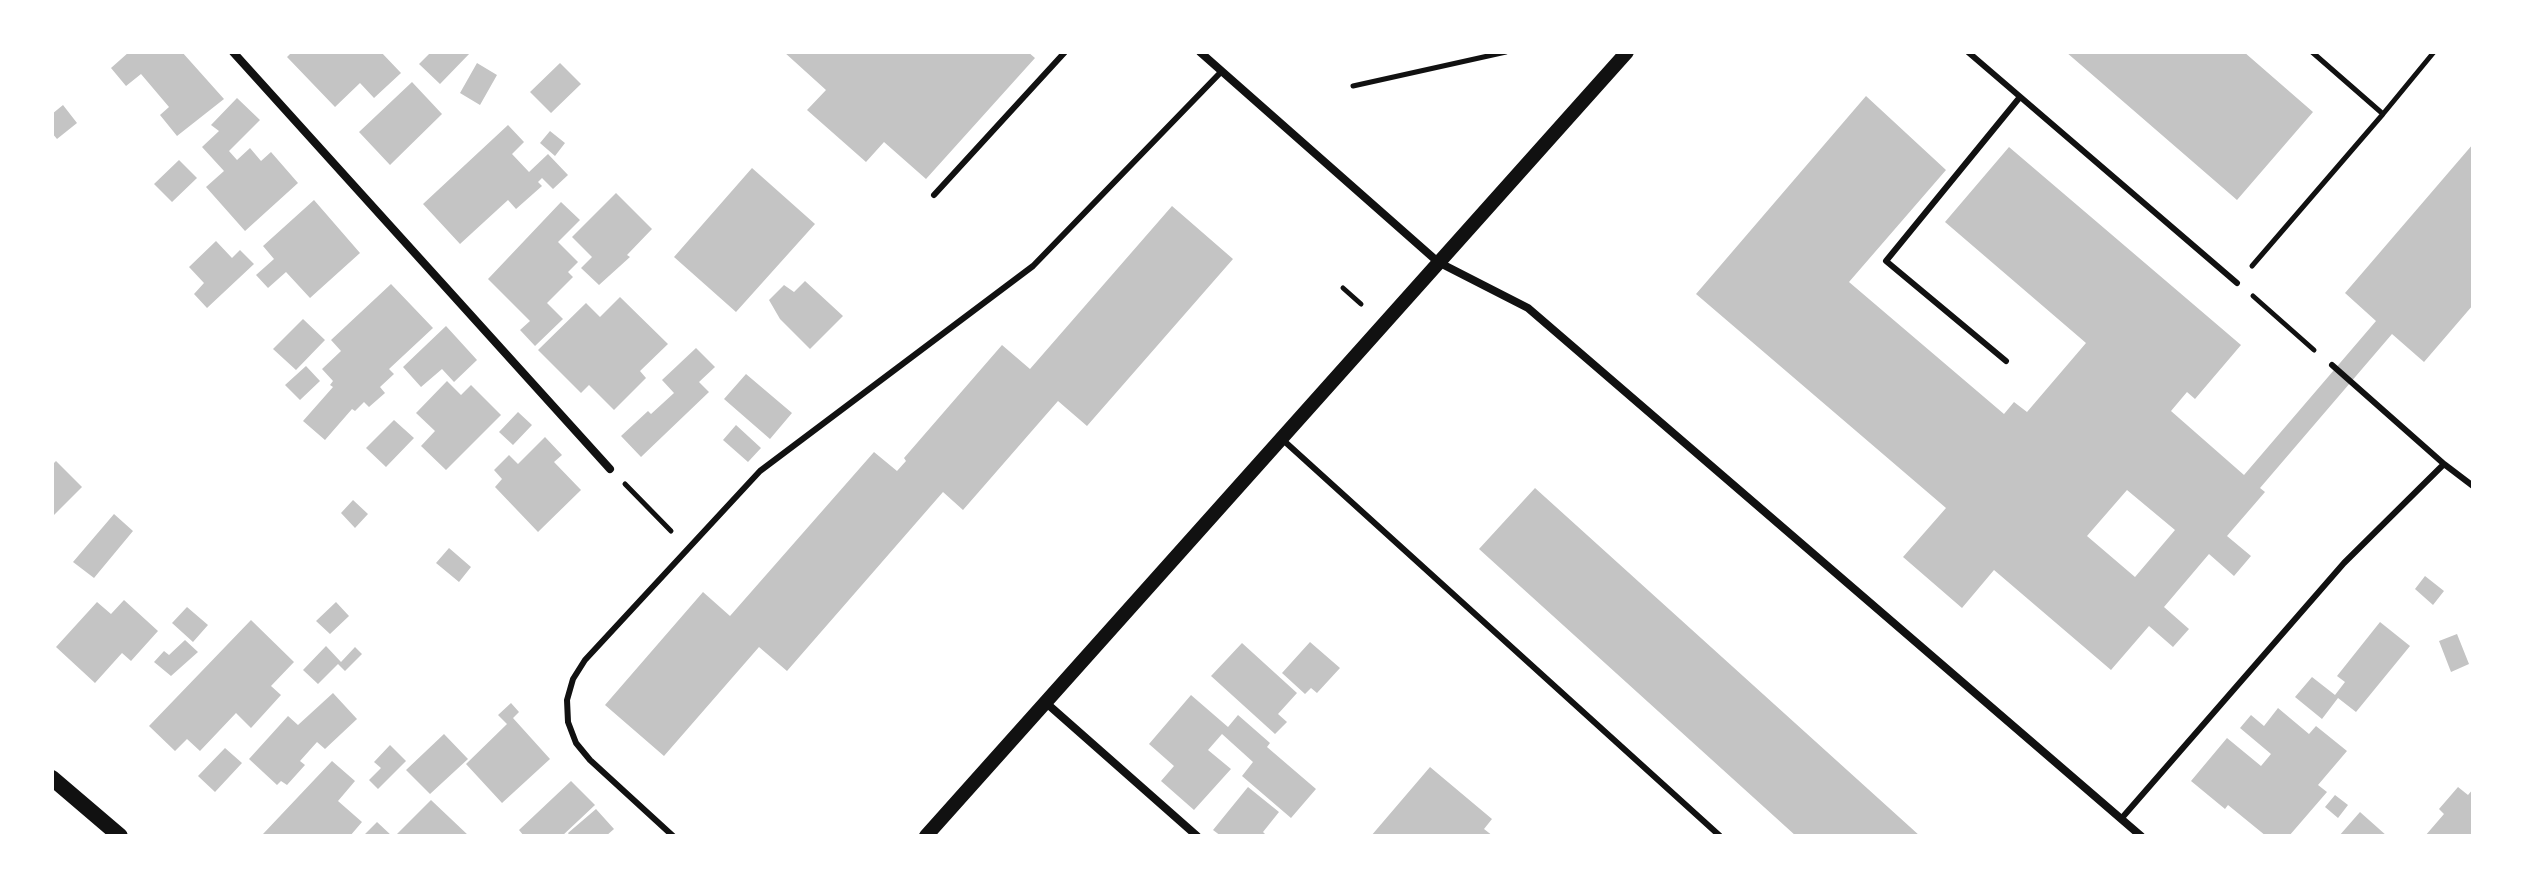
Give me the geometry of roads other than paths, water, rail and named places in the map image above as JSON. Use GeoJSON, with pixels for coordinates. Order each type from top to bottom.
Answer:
{"type":"FeatureCollection","features":[{"type":"Feature","properties":{"kind":"main road"},"geometry":{"type":"LineString","coordinates":[[52,778],[120,836]]}},
{"type":"Feature","properties":{"kind":"street"},"geometry":{"type":"LineString","coordinates":[[233,52],[610,469]]}},
{"type":"Feature","properties":{"kind":"street"},"geometry":{"type":"LineString","coordinates":[[1200,52],[1438,262],[1528,308],[2141,836]]}},
{"type":"Feature","properties":{"kind":"street"},"geometry":{"type":"LineString","coordinates":[[926,836],[1043,701],[1283,440],[1627,52]]}},
{"type":"Feature","properties":{"kind":"street"},"geometry":{"type":"LineString","coordinates":[[1043,701],[1197,836]]}},
{"type":"Feature","properties":{"kind":"lane"},"geometry":{"type":"LineString","coordinates":[[934,195],[1065,52]]}},
{"type":"Feature","properties":{"kind":"lane"},"geometry":{"type":"LineString","coordinates":[[1968,52],[2237,283]]}},
{"type":"Feature","properties":{"kind":"lane"},"geometry":{"type":"LineString","coordinates":[[673,836],[576,743],[568,722],[567,700],[573,679],[585,660],[687,547],[770,463],[1033,266],[1221,72]]}},
{"type":"Feature","properties":{"kind":"lane"},"geometry":{"type":"LineString","coordinates":[[2006,361],[1886,261],[2020,97]]}},
{"type":"Feature","properties":{"kind":"lane"},"geometry":{"type":"LineString","coordinates":[[2332,365],[2473,486]]}},
{"type":"Feature","properties":{"kind":"lane"},"geometry":{"type":"LineString","coordinates":[[1283,440],[1720,836]]}},
{"type":"Feature","properties":{"kind":"lane"},"geometry":{"type":"LineString","coordinates":[[2121,819],[2344,563],[2444,464]]}}]}
